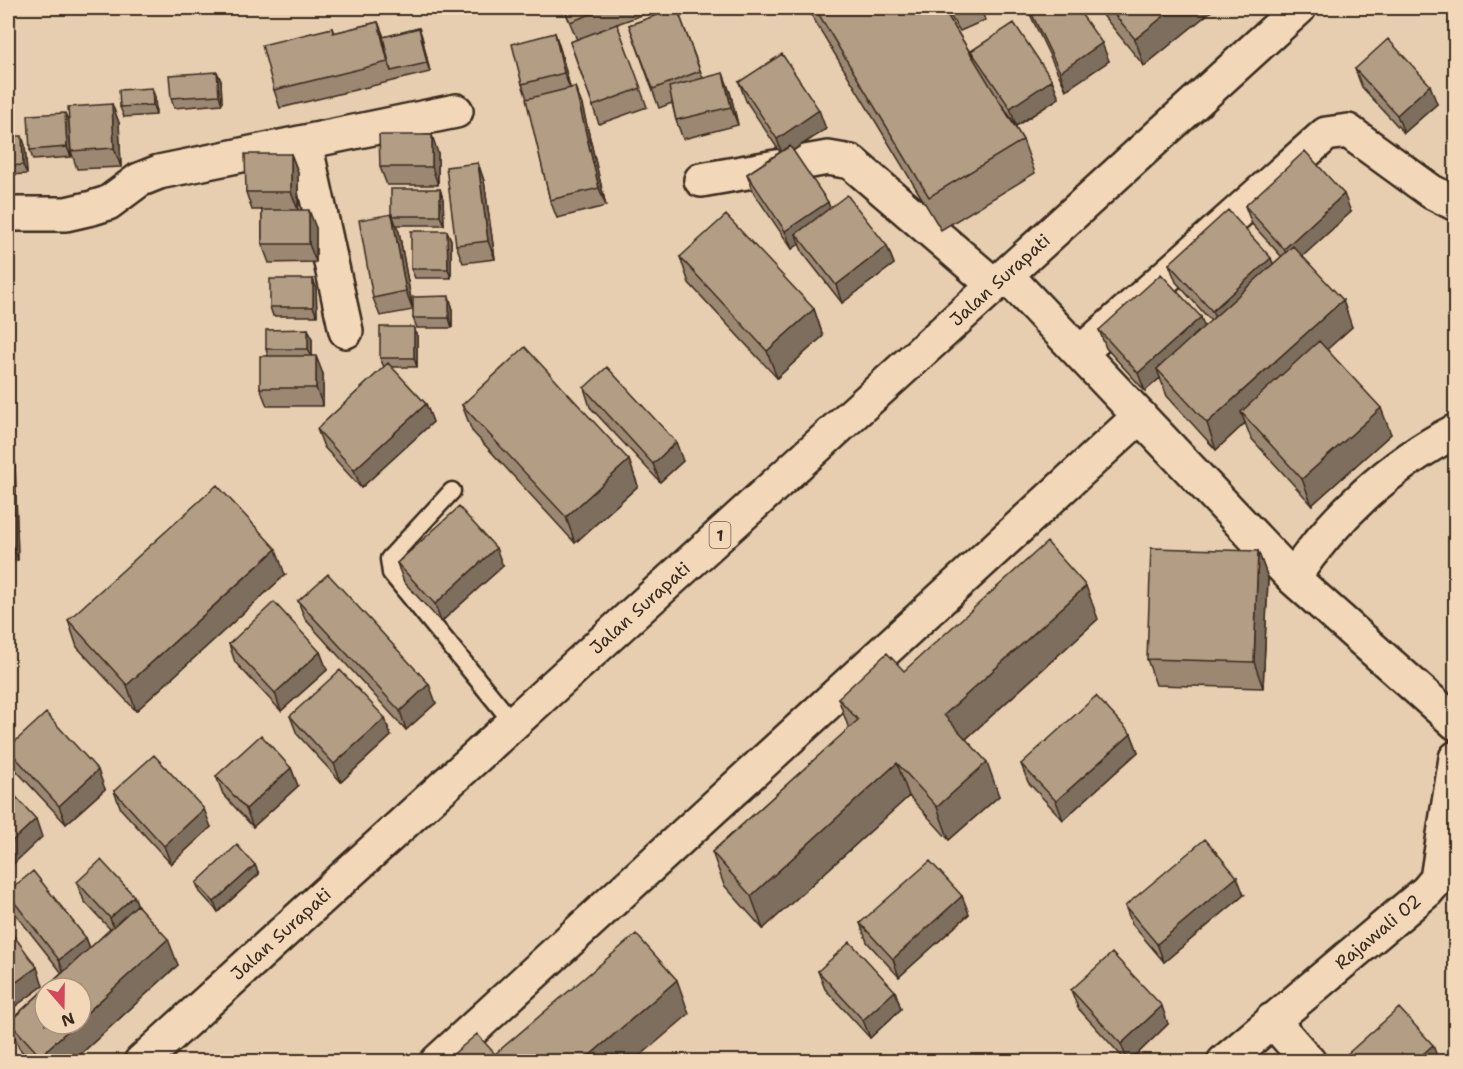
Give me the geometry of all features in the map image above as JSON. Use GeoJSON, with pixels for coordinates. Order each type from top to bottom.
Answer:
{"type":"FeatureCollection","features":[{"type":"Feature","properties":{"kind":"main road","name":"Jalan Surapati"},"geometry":{"type":"LineString","coordinates":[[141,1062],[1299,8]]}},
{"type":"Feature","properties":{"kind":"main road"},"geometry":{"type":"LineString","coordinates":[[8,214],[66,214],[108,202],[139,180],[159,172],[456,111]]}},
{"type":"Feature","properties":{"kind":"main road"},"geometry":{"type":"LineString","coordinates":[[1081,352],[1326,134],[1348,131],[1432,192],[1455,204]]}},
{"type":"Feature","properties":{"kind":"main road"},"geometry":{"type":"LineString","coordinates":[[305,143],[346,331]]}},
{"type":"Feature","properties":{"kind":"main road"},"geometry":{"type":"LineString","coordinates":[[701,180],[828,158],[851,162],[1000,280],[1081,352],[1293,578],[1455,723]]}},
{"type":"Feature","properties":{"kind":"main road"},"geometry":{"type":"LineString","coordinates":[[436,1062],[1140,416]]}},
{"type":"Feature","properties":{"kind":"main road"},"geometry":{"type":"LineString","coordinates":[[1293,578],[1317,543],[1379,482],[1455,431]]}},
{"type":"Feature","properties":{"kind":"main road"},"geometry":{"type":"LineString","coordinates":[[1455,735],[1455,742]]}},
{"type":"Feature","properties":{"kind":"main road","name":"Rajawali 02"},"geometry":{"type":"LineString","coordinates":[[1224,1062],[1427,891],[1446,888],[1455,758]]}},
{"type":"Feature","properties":{"kind":"main road"},"geometry":{"type":"LineString","coordinates":[[1272,1020],[1309,1062]]}},
{"type":"Feature","properties":{"kind":"lane"},"geometry":{"type":"LineString","coordinates":[[452,491],[389,559],[388,565],[391,573],[513,723]]}},
{"type":"Feature","properties":{"kind":"building"},"geometry":{"type":"Polygon","coordinates":[[[564,8],[607,8],[570,22],[564,8]]]}},
{"type":"Feature","properties":{"kind":"building"},"geometry":{"type":"Polygon","coordinates":[[[677,8],[700,71],[653,89],[629,25],[677,8]]]}},
{"type":"Feature","properties":{"kind":"building"},"geometry":{"type":"Polygon","coordinates":[[[815,8],[943,8],[1023,140],[929,197],[815,8]]]}},
{"type":"Feature","properties":{"kind":"building"},"geometry":{"type":"Polygon","coordinates":[[[1029,8],[1077,8],[1102,43],[1060,72],[1029,8]]]}},
{"type":"Feature","properties":{"kind":"building"},"geometry":{"type":"Polygon","coordinates":[[[1109,8],[1174,8],[1135,39],[1109,8]]]}},
{"type":"Feature","properties":{"kind":"building"},"geometry":{"type":"Polygon","coordinates":[[[378,22],[388,62],[274,90],[262,45],[332,28],[333,33],[378,22]]]}},
{"type":"Feature","properties":{"kind":"building"},"geometry":{"type":"Polygon","coordinates":[[[1014,23],[1052,80],[1010,108],[971,51],[1014,23]]]}},
{"type":"Feature","properties":{"kind":"building"},"geometry":{"type":"Polygon","coordinates":[[[617,24],[641,88],[593,106],[570,42],[617,24]]]}},
{"type":"Feature","properties":{"kind":"building"},"geometry":{"type":"Polygon","coordinates":[[[419,28],[427,63],[391,71],[383,37],[419,28]]]}},
{"type":"Feature","properties":{"kind":"building"},"geometry":{"type":"Polygon","coordinates":[[[555,33],[564,73],[522,84],[512,44],[555,33]]]}},
{"type":"Feature","properties":{"kind":"building"},"geometry":{"type":"Polygon","coordinates":[[[1388,39],[1430,85],[1397,115],[1355,69],[1388,39]]]}},
{"type":"Feature","properties":{"kind":"building"},"geometry":{"type":"Polygon","coordinates":[[[782,54],[819,110],[777,139],[739,82],[782,54]]]}},
{"type":"Feature","properties":{"kind":"building"},"geometry":{"type":"Polygon","coordinates":[[[217,72],[219,95],[171,98],[169,75],[217,72]]]}},
{"type":"Feature","properties":{"kind":"building"},"geometry":{"type":"Polygon","coordinates":[[[723,73],[731,107],[676,120],[669,87],[723,73]]]}},
{"type":"Feature","properties":{"kind":"building"},"geometry":{"type":"Polygon","coordinates":[[[575,87],[599,188],[550,200],[526,99],[575,87]]]}},
{"type":"Feature","properties":{"kind":"building"},"geometry":{"type":"Polygon","coordinates":[[[152,88],[153,105],[120,107],[119,90],[152,88]]]}},
{"type":"Feature","properties":{"kind":"building"},"geometry":{"type":"Polygon","coordinates":[[[112,104],[114,148],[71,151],[68,107],[112,104]]]}},
{"type":"Feature","properties":{"kind":"building"},"geometry":{"type":"Polygon","coordinates":[[[65,113],[67,147],[30,150],[28,115],[65,113]]]}},
{"type":"Feature","properties":{"kind":"building"},"geometry":{"type":"Polygon","coordinates":[[[379,135],[432,135],[432,167],[380,167],[379,135]]]}},
{"type":"Feature","properties":{"kind":"building"},"geometry":{"type":"Polygon","coordinates":[[[8,136],[22,136],[23,165],[8,166],[8,136]]]}},
{"type":"Feature","properties":{"kind":"building"},"geometry":{"type":"Polygon","coordinates":[[[790,146],[828,202],[785,231],[747,174],[790,146]]]}},
{"type":"Feature","properties":{"kind":"building"},"geometry":{"type":"Polygon","coordinates":[[[1305,151],[1344,194],[1284,249],[1245,206],[1305,151]]]}},
{"type":"Feature","properties":{"kind":"building"},"geometry":{"type":"Polygon","coordinates":[[[245,154],[291,154],[291,192],[246,192],[245,154]]]}},
{"type":"Feature","properties":{"kind":"building"},"geometry":{"type":"Polygon","coordinates":[[[478,163],[488,241],[456,245],[446,167],[478,163]]]}},
{"type":"Feature","properties":{"kind":"building"},"geometry":{"type":"Polygon","coordinates":[[[391,189],[440,189],[440,216],[392,216],[391,189]]]}},
{"type":"Feature","properties":{"kind":"building"},"geometry":{"type":"Polygon","coordinates":[[[847,195],[887,246],[836,285],[796,234],[847,195]]]}},
{"type":"Feature","properties":{"kind":"building"},"geometry":{"type":"Polygon","coordinates":[[[262,210],[309,210],[309,244],[262,244],[262,210]]]}},
{"type":"Feature","properties":{"kind":"building"},"geometry":{"type":"Polygon","coordinates":[[[1228,210],[1271,258],[1212,311],[1169,264],[1228,210]]]}},
{"type":"Feature","properties":{"kind":"building"},"geometry":{"type":"Polygon","coordinates":[[[392,214],[406,291],[373,298],[359,220],[392,214]]]}},
{"type":"Feature","properties":{"kind":"building"},"geometry":{"type":"Polygon","coordinates":[[[726,215],[814,309],[767,351],[680,257],[726,215]]]}},
{"type":"Feature","properties":{"kind":"building"},"geometry":{"type":"Polygon","coordinates":[[[411,231],[447,231],[448,269],[411,269],[411,231]]]}},
{"type":"Feature","properties":{"kind":"building"},"geometry":{"type":"Polygon","coordinates":[[[1293,246],[1343,300],[1207,423],[1157,369],[1293,246]]]}},
{"type":"Feature","properties":{"kind":"building"},"geometry":{"type":"Polygon","coordinates":[[[1161,274],[1201,317],[1138,373],[1099,330],[1161,274]]]}},
{"type":"Feature","properties":{"kind":"building"},"geometry":{"type":"Polygon","coordinates":[[[270,279],[313,279],[313,307],[270,307],[270,279]]]}},
{"type":"Feature","properties":{"kind":"building"},"geometry":{"type":"Polygon","coordinates":[[[449,296],[449,318],[413,318],[413,297],[449,296]]]}},
{"type":"Feature","properties":{"kind":"building"},"geometry":{"type":"Polygon","coordinates":[[[380,327],[414,327],[414,358],[380,358],[380,327]]]}},
{"type":"Feature","properties":{"kind":"building"},"geometry":{"type":"Polygon","coordinates":[[[308,329],[308,349],[266,349],[266,330],[308,329]]]}},
{"type":"Feature","properties":{"kind":"building"},"geometry":{"type":"Polygon","coordinates":[[[1319,341],[1381,408],[1302,479],[1241,412],[1319,341]]]}},
{"type":"Feature","properties":{"kind":"building"},"geometry":{"type":"Polygon","coordinates":[[[525,347],[629,460],[566,517],[462,405],[525,347]]]}},
{"type":"Feature","properties":{"kind":"building"},"geometry":{"type":"Polygon","coordinates":[[[260,356],[316,356],[316,388],[260,388],[260,356]]]}},
{"type":"Feature","properties":{"kind":"building"},"geometry":{"type":"Polygon","coordinates":[[[388,363],[426,404],[354,470],[317,429],[388,363]]]}},
{"type":"Feature","properties":{"kind":"building"},"geometry":{"type":"Polygon","coordinates":[[[607,367],[676,442],[653,464],[584,388],[607,367]]]}},
{"type":"Feature","properties":{"kind":"building"},"geometry":{"type":"Polygon","coordinates":[[[217,485],[276,549],[127,685],[68,620],[217,485]]]}},
{"type":"Feature","properties":{"kind":"building"},"geometry":{"type":"Polygon","coordinates":[[[459,507],[496,548],[435,604],[397,563],[459,507]]]}},
{"type":"Feature","properties":{"kind":"building"},"geometry":{"type":"Polygon","coordinates":[[[1047,542],[1086,586],[944,715],[987,762],[937,807],[897,763],[751,896],[712,852],[858,720],[838,698],[887,653],[904,671],[1047,542]]]}},
{"type":"Feature","properties":{"kind":"building"},"geometry":{"type":"Polygon","coordinates":[[[1151,548],[1258,551],[1254,662],[1147,659],[1151,548]]]}},
{"type":"Feature","properties":{"kind":"building"},"geometry":{"type":"Polygon","coordinates":[[[328,574],[429,684],[400,711],[298,601],[328,574]]]}},
{"type":"Feature","properties":{"kind":"building"},"geometry":{"type":"Polygon","coordinates":[[[274,602],[320,652],[275,693],[229,644],[274,602]]]}},
{"type":"Feature","properties":{"kind":"building"},"geometry":{"type":"Polygon","coordinates":[[[340,670],[385,718],[334,764],[290,716],[340,670]]]}},
{"type":"Feature","properties":{"kind":"building"},"geometry":{"type":"Polygon","coordinates":[[[1096,696],[1131,734],[1056,801],[1021,764],[1096,696]]]}},
{"type":"Feature","properties":{"kind":"building"},"geometry":{"type":"Polygon","coordinates":[[[46,713],[98,770],[59,806],[8,749],[46,713]]]}},
{"type":"Feature","properties":{"kind":"building"},"geometry":{"type":"Polygon","coordinates":[[[261,735],[291,768],[246,809],[216,776],[261,735]]]}},
{"type":"Feature","properties":{"kind":"building"},"geometry":{"type":"Polygon","coordinates":[[[154,755],[204,809],[164,846],[114,791],[154,755]]]}},
{"type":"Feature","properties":{"kind":"building"},"geometry":{"type":"Polygon","coordinates":[[[8,788],[36,819],[8,845],[8,788]]]}},
{"type":"Feature","properties":{"kind":"building"},"geometry":{"type":"Polygon","coordinates":[[[1205,839],[1237,877],[1157,944],[1125,906],[1205,839]]]}},
{"type":"Feature","properties":{"kind":"building"},"geometry":{"type":"Polygon","coordinates":[[[237,845],[255,865],[214,902],[196,883],[237,845]]]}},
{"type":"Feature","properties":{"kind":"building"},"geometry":{"type":"Polygon","coordinates":[[[101,860],[134,896],[110,918],[77,882],[101,860]]]}},
{"type":"Feature","properties":{"kind":"building"},"geometry":{"type":"Polygon","coordinates":[[[930,861],[962,896],[893,959],[860,923],[930,861]]]}},
{"type":"Feature","properties":{"kind":"building"},"geometry":{"type":"Polygon","coordinates":[[[33,871],[86,938],[59,960],[8,894],[33,871]]]}},
{"type":"Feature","properties":{"kind":"building"},"geometry":{"type":"Polygon","coordinates":[[[137,905],[168,939],[93,1007],[93,976],[59,976],[137,905]]]}},
{"type":"Feature","properties":{"kind":"building"},"geometry":{"type":"Polygon","coordinates":[[[8,928],[37,967],[8,988],[8,928]]]}},
{"type":"Feature","properties":{"kind":"building"},"geometry":{"type":"Polygon","coordinates":[[[636,934],[677,980],[582,1062],[444,1062],[477,1034],[495,1054],[636,934]]]}},
{"type":"Feature","properties":{"kind":"building"},"geometry":{"type":"Polygon","coordinates":[[[850,942],[895,991],[863,1020],[818,971],[850,942]]]}},
{"type":"Feature","properties":{"kind":"building"},"geometry":{"type":"Polygon","coordinates":[[[1112,953],[1162,1006],[1121,1044],[1071,990],[1112,953]]]}},
{"type":"Feature","properties":{"kind":"building"},"geometry":{"type":"Polygon","coordinates":[[[33,1000],[33,1036],[62,1036],[40,1056],[9,1022],[33,1000]]]}},
{"type":"Feature","properties":{"kind":"building"},"geometry":{"type":"Polygon","coordinates":[[[1399,1008],[1433,1045],[1414,1062],[1351,1062],[1345,1056],[1399,1008]]]}}]}
